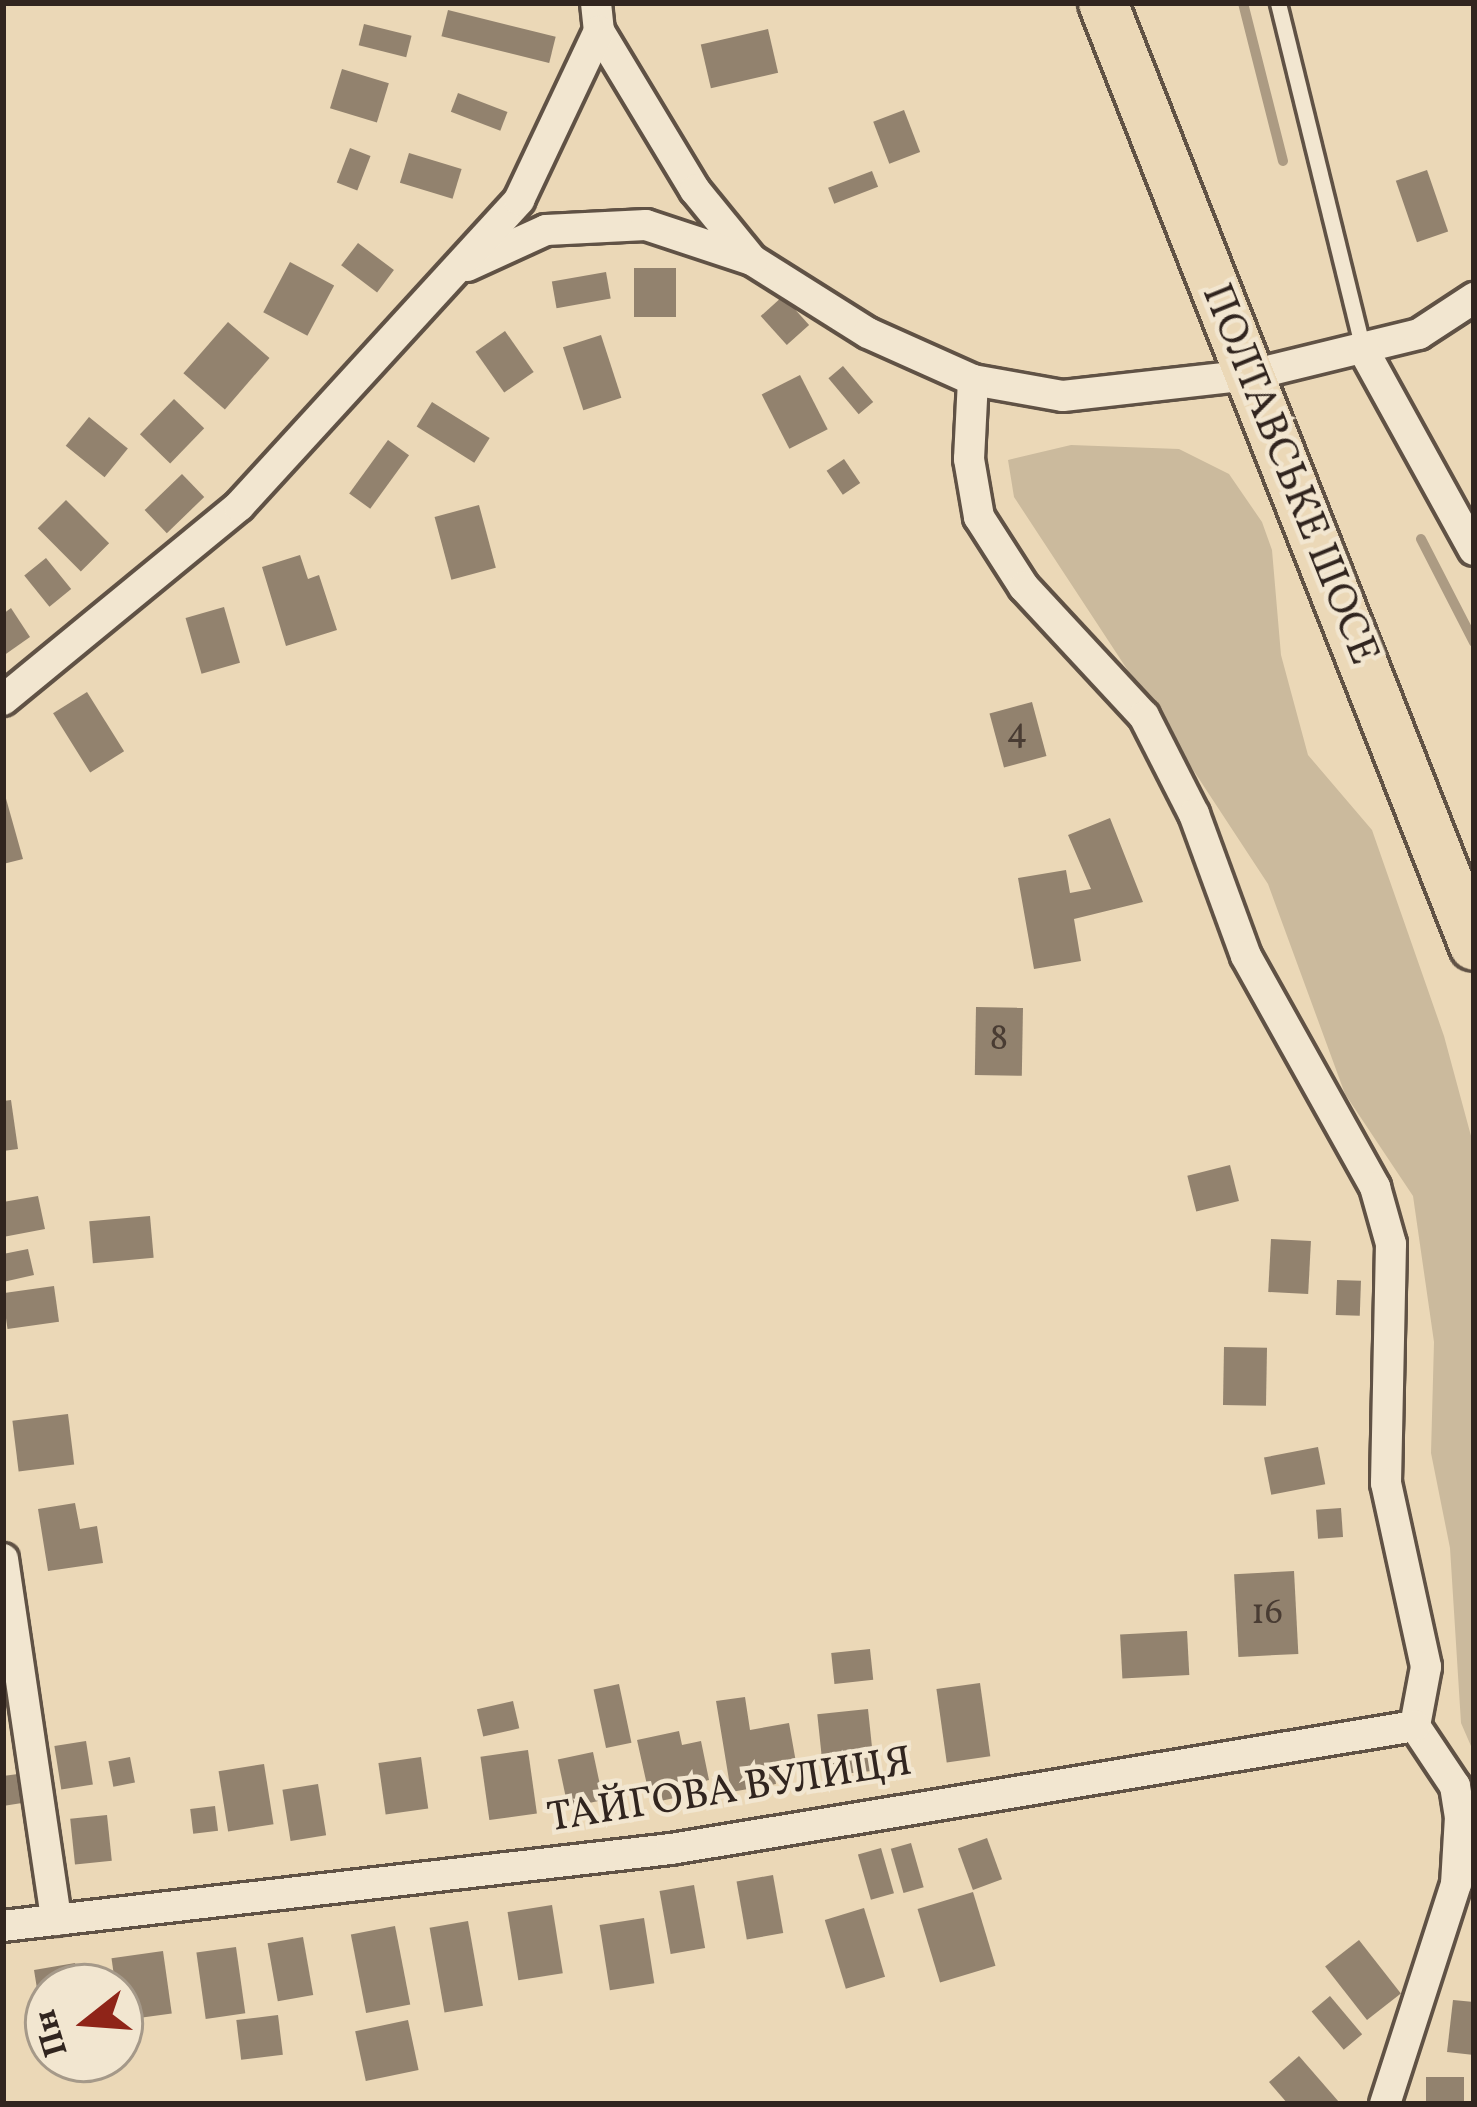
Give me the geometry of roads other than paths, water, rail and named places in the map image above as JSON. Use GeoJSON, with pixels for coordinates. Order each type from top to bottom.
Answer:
{"type":"FeatureCollection","features":[{"type":"Feature","properties":{"kind":"main road","name":"ПОЛТАВСЬКЕ ШОСЕ"},"geometry":{"type":"LineString","coordinates":[[1103,3],[1474,946]]}},
{"type":"Feature","properties":{"kind":"street"},"geometry":{"type":"LineString","coordinates":[[597,17],[695,190],[752,260]]}},
{"type":"Feature","properties":{"kind":"street"},"geometry":{"type":"LineString","coordinates":[[3,700],[239,506],[519,200],[597,17]]}},
{"type":"Feature","properties":{"kind":"street"},"geometry":{"type":"LineString","coordinates":[[451,274],[546,230],[646,225],[752,260],[868,333],[973,380],[1063,396],[1251,375],[1364,351],[1419,334],[1474,298]]}},
{"type":"Feature","properties":{"kind":"street"},"geometry":{"type":"LineString","coordinates":[[1364,351],[1474,550]]}},
{"type":"Feature","properties":{"kind":"street"},"geometry":{"type":"LineString","coordinates":[[973,380],[969,459],[979,517],[1024,587],[1144,716],[1194,814],[1246,956],[1375,1187],[1391,1244],[1386,1483],[1426,1667],[1415,1726],[1455,1786],[1456,1884],[1385,2104]]}},
{"type":"Feature","properties":{"kind":"street"},"geometry":{"type":"LineString","coordinates":[[3,1559],[56,1920]]}},
{"type":"Feature","properties":{"kind":"street","name":"ТАЙГОВА ВУЛИЦЯ"},"geometry":{"type":"LineString","coordinates":[[3,1926],[671,1849],[1415,1726]]}},
{"type":"Feature","properties":{"kind":"lane"},"geometry":{"type":"LineString","coordinates":[[1277,3],[1364,351]]}},
{"type":"Feature","properties":{"kind":"waterway"},"geometry":{"type":"LineString","coordinates":[[1243,3],[1283,161]]}},
{"type":"Feature","properties":{"kind":"waterway"},"geometry":{"type":"LineString","coordinates":[[1421,539],[1474,642]]}}]}
